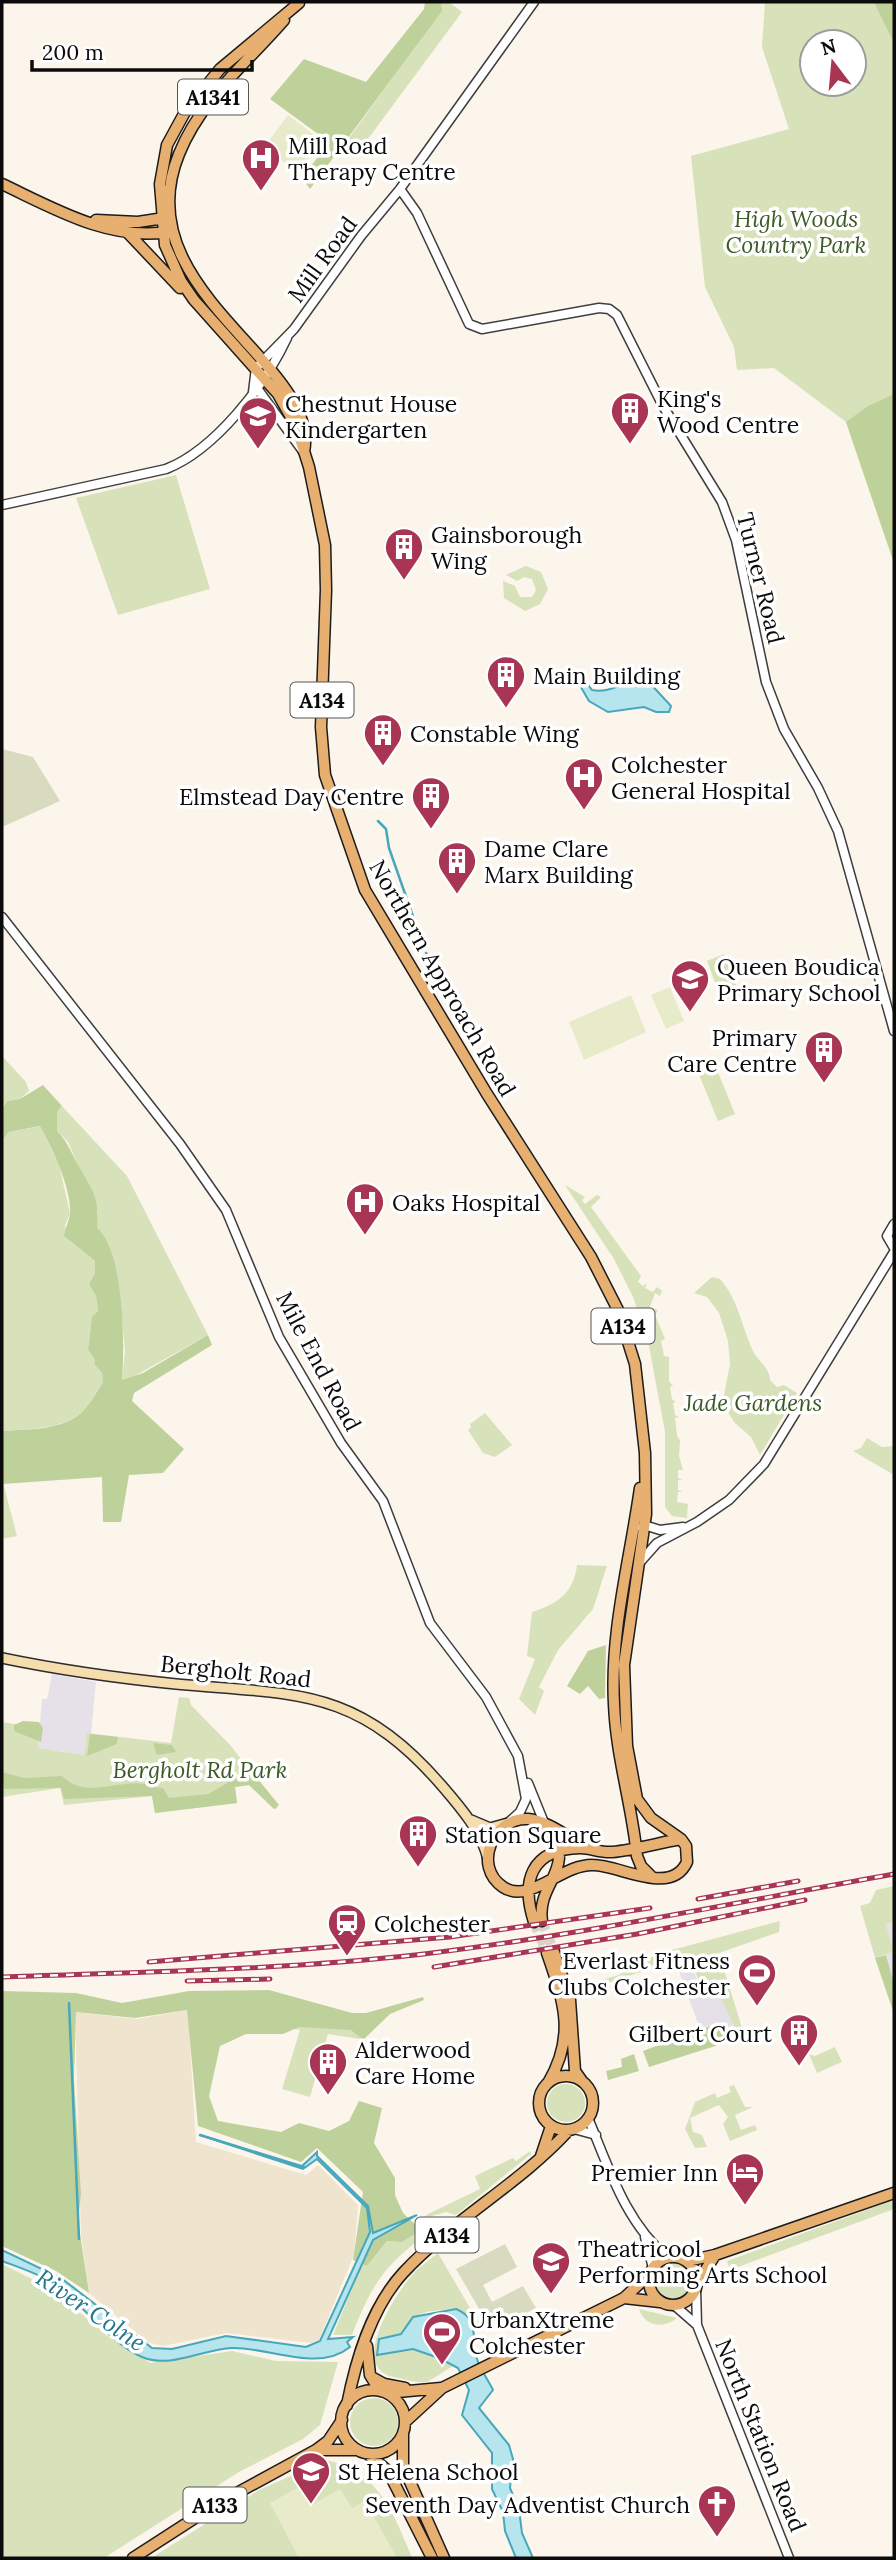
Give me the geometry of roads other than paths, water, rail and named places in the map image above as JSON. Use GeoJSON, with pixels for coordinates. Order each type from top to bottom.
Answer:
{"type":"FeatureCollection","features":[{"type":"Feature","properties":{"kind":"main road","name":"A1341"},"geometry":{"type":"LineString","coordinates":[[162,232],[174,167],[199,115],[300,3]]}},
{"type":"Feature","properties":{"kind":"main road","name":"Northern Approach Road"},"geometry":{"type":"LineString","coordinates":[[2,184],[72,216],[128,233],[174,230],[184,260],[202,294],[259,365]]}},
{"type":"Feature","properties":{"kind":"main road","name":"Northern Approach Road"},"geometry":{"type":"LineString","coordinates":[[72,216],[133,222],[166,217]]}},
{"type":"Feature","properties":{"kind":"main road","name":"A1341"},"geometry":{"type":"LineString","coordinates":[[166,217],[174,230]]}},
{"type":"Feature","properties":{"kind":"main road","name":"Northern Approach Road"},"geometry":{"type":"LineString","coordinates":[[162,232],[173,264],[194,300]]}},
{"type":"Feature","properties":{"kind":"main road","name":"Northern Approach Road"},"geometry":{"type":"LineString","coordinates":[[128,233],[268,374],[296,426],[324,534],[326,590],[321,738],[325,775],[340,823],[365,890],[487,1094],[591,1257],[618,1310],[635,1364],[645,1452],[644,1525]]}},
{"type":"Feature","properties":{"kind":"main road","name":"Northern Approach Road"},"geometry":{"type":"LineString","coordinates":[[645,1452],[637,1567],[624,1674],[630,1774],[637,1799],[646,1812],[681,1839]]}},
{"type":"Feature","properties":{"kind":"main road","name":"A134"},"geometry":{"type":"LineString","coordinates":[[637,1538],[644,1525]]}},
{"type":"Feature","properties":{"kind":"main road","name":"Northern Approach Road"},"geometry":{"type":"LineString","coordinates":[[634,1830],[621,1769],[613,1701],[616,1626],[631,1550],[637,1538]]}},
{"type":"Feature","properties":{"kind":"main road","name":"Bergholt Road"},"geometry":{"type":"LineString","coordinates":[[2,1658],[127,1679],[276,1690],[324,1700],[371,1722],[422,1765],[467,1816],[483,1843],[488,1860]]}},
{"type":"Feature","properties":{"kind":"main road"},"geometry":{"type":"LineString","coordinates":[[467,1816],[486,1827],[526,1819],[605,1853],[681,1839],[687,1854],[685,1866],[673,1876],[659,1879],[597,1865],[572,1867],[519,1891]]}},
{"type":"Feature","properties":{"kind":"main road"},"geometry":{"type":"LineString","coordinates":[[508,1823],[494,1836],[488,1860],[493,1877],[519,1891],[536,1921]]}},
{"type":"Feature","properties":{"kind":"main road"},"geometry":{"type":"LineString","coordinates":[[536,1921],[559,1867],[559,1852],[545,1825]]}},
{"type":"Feature","properties":{"kind":"main road","name":"A134"},"geometry":{"type":"LineString","coordinates":[[634,1830],[641,1866],[659,1879]]}},
{"type":"Feature","properties":{"kind":"main road"},"geometry":{"type":"LineString","coordinates":[[621,1850],[629,1845],[634,1830]]}},
{"type":"Feature","properties":{"kind":"main road"},"geometry":{"type":"LineString","coordinates":[[536,1921],[522,1904],[519,1891],[535,1867],[559,1852],[592,1849]]}},
{"type":"Feature","properties":{"kind":"main road"},"geometry":{"type":"LineString","coordinates":[[572,2130],[551,2126],[542,2116],[539,2105],[541,2093],[561,2060],[565,2019],[550,1953],[570,2000],[575,2071],[592,2097],[588,2118]]}},
{"type":"Feature","properties":{"kind":"main road"},"geometry":{"type":"LineString","coordinates":[[548,2083],[566,2076],[582,2082]]}},
{"type":"Feature","properties":{"kind":"main road","name":"A134"},"geometry":{"type":"LineString","coordinates":[[342,2420],[355,2366],[376,2314],[404,2273],[588,2118]]}},
{"type":"Feature","properties":{"kind":"main road"},"geometry":{"type":"LineString","coordinates":[[538,2162],[551,2126]]}},
{"type":"Feature","properties":{"kind":"main road"},"geometry":{"type":"LineString","coordinates":[[444,2558],[403,2466],[405,2422],[442,2388],[624,2298],[668,2258],[687,2261],[715,2255],[894,2193]]}},
{"type":"Feature","properties":{"kind":"main road"},"geometry":{"type":"LineString","coordinates":[[624,2298],[669,2304],[687,2300],[715,2255]]}},
{"type":"Feature","properties":{"kind":"main road"},"geometry":{"type":"LineString","coordinates":[[687,2261],[696,2272],[697,2286]]}},
{"type":"Feature","properties":{"kind":"main road"},"geometry":{"type":"LineString","coordinates":[[652,2271],[652,2291],[669,2304]]}},
{"type":"Feature","properties":{"kind":"main road","name":"A134"},"geometry":{"type":"LineString","coordinates":[[367,2339],[366,2362],[370,2375],[383,2392],[399,2404],[405,2422]]}},
{"type":"Feature","properties":{"kind":"main road"},"geometry":{"type":"LineString","coordinates":[[370,2375],[384,2384],[418,2390]]}},
{"type":"Feature","properties":{"kind":"main road"},"geometry":{"type":"LineString","coordinates":[[347,2404],[363,2392],[442,2388]]}},
{"type":"Feature","properties":{"kind":"main road"},"geometry":{"type":"LineString","coordinates":[[403,2449],[425,2402]]}},
{"type":"Feature","properties":{"kind":"main road"},"geometry":{"type":"LineString","coordinates":[[342,2420],[345,2436],[356,2450],[368,2454],[388,2470],[432,2558]]}},
{"type":"Feature","properties":{"kind":"main road","name":"A133"},"geometry":{"type":"LineString","coordinates":[[133,2558],[215,2505],[316,2450],[328,2441],[342,2420]]}},
{"type":"Feature","properties":{"kind":"main road"},"geometry":{"type":"LineString","coordinates":[[368,2454],[390,2449],[403,2433]]}},
{"type":"Feature","properties":{"kind":"main road","name":"A133"},"geometry":{"type":"LineString","coordinates":[[316,2450],[356,2450]]}},
{"type":"Feature","properties":{"kind":"street","name":"Mill Road"},"geometry":{"type":"LineString","coordinates":[[2,505],[166,469],[187,461],[206,447],[268,374],[289,335],[361,236],[400,189],[534,2]]}},
{"type":"Feature","properties":{"kind":"street","name":"Turner Road"},"geometry":{"type":"LineString","coordinates":[[400,189],[417,213],[469,324],[482,329],[599,308],[609,309],[617,315],[663,406],[722,502],[732,527],[769,693],[784,729],[818,788],[838,831],[894,1031]]}},
{"type":"Feature","properties":{"kind":"street","name":"Mill Road"},"geometry":{"type":"LineString","coordinates":[[259,365],[289,335]]}},
{"type":"Feature","properties":{"kind":"street"},"geometry":{"type":"LineString","coordinates":[[255,390],[259,365]]}},
{"type":"Feature","properties":{"kind":"street","name":"Northern Approach Road"},"geometry":{"type":"LineString","coordinates":[[255,390],[304,452]]}},
{"type":"Feature","properties":{"kind":"street","name":"Mile End Road"},"geometry":{"type":"LineString","coordinates":[[2,917],[180,1144],[226,1210],[279,1337],[341,1443],[383,1501],[430,1623],[485,1697],[518,1756],[545,1825]]}},
{"type":"Feature","properties":{"kind":"street"},"geometry":{"type":"LineString","coordinates":[[637,1567],[644,1555],[657,1543],[689,1527],[729,1500],[764,1464],[894,1250],[887,1236],[894,1224]]}},
{"type":"Feature","properties":{"kind":"street"},"geometry":{"type":"LineString","coordinates":[[644,1525],[660,1530],[689,1527]]}},
{"type":"Feature","properties":{"kind":"street"},"geometry":{"type":"LineString","coordinates":[[637,1538],[657,1543]]}},
{"type":"Feature","properties":{"kind":"street","name":"Mile End Road"},"geometry":{"type":"LineString","coordinates":[[508,1823],[525,1805],[523,1774]]}},
{"type":"Feature","properties":{"kind":"street"},"geometry":{"type":"LineString","coordinates":[[588,2118],[611,2178],[645,2235],[668,2258]]}},
{"type":"Feature","properties":{"kind":"street"},"geometry":{"type":"LineString","coordinates":[[572,2130],[596,2136]]}},
{"type":"Feature","properties":{"kind":"street"},"geometry":{"type":"LineString","coordinates":[[645,2235],[652,2271]]}},
{"type":"Feature","properties":{"kind":"street","name":"North Station Road"},"geometry":{"type":"LineString","coordinates":[[697,2286],[696,2325],[789,2558]]}},
{"type":"Feature","properties":{"kind":"street","name":"North Station Road"},"geometry":{"type":"LineString","coordinates":[[669,2304],[696,2325]]}},
{"type":"Feature","properties":{"kind":"water"},"geometry":{"type":"Polygon","coordinates":[[[581,675],[592,690],[600,691],[633,681],[647,680],[671,706],[669,712],[656,712],[644,707],[608,712],[589,701],[575,677],[581,675]]]}},
{"type":"Feature","properties":{"kind":"water","name":"River Colne"},"geometry":{"type":"Polygon","coordinates":[[[200,2135],[301,2167],[317,2152],[317,2156],[368,2206],[373,2233],[417,2215],[373,2240],[328,2339],[353,2337],[347,2342],[350,2347],[323,2358],[293,2357],[232,2348],[176,2360],[153,2360],[129,2350],[51,2282],[2,2261],[2,2250],[61,2278],[152,2348],[172,2349],[226,2336],[306,2347],[320,2341],[370,2232],[367,2208],[317,2159],[303,2169],[200,2135]]]}},
{"type":"Feature","properties":{"kind":"water"},"geometry":{"type":"Polygon","coordinates":[[[456,2309],[464,2313],[472,2324],[477,2359],[493,2390],[479,2408],[509,2445],[513,2459],[510,2488],[519,2509],[522,2533],[533,2558],[516,2558],[505,2531],[503,2512],[492,2489],[492,2453],[462,2415],[469,2390],[458,2368],[413,2349],[377,2355],[379,2339],[401,2334],[413,2317],[456,2309]]]}},
{"type":"Feature","properties":{"kind":"waterway"},"geometry":{"type":"LineString","coordinates":[[378,821],[386,829],[389,848],[416,925]]}},
{"type":"Feature","properties":{"kind":"waterway"},"geometry":{"type":"LineString","coordinates":[[426,953],[480,1038]]}},
{"type":"Feature","properties":{"kind":"waterway"},"geometry":{"type":"LineString","coordinates":[[69,2003],[79,2239]]}},
{"type":"Feature","properties":{"kind":"waterway"},"geometry":{"type":"LineString","coordinates":[[200,2135],[304,2167]]}},
{"type":"Feature","properties":{"kind":"tunnel"},"geometry":{"type":"LineString","coordinates":[[542,1921],[554,1952]]}},
{"type":"Feature","properties":{"kind":"tunnel"},"geometry":{"type":"LineString","coordinates":[[534,1922],[547,1953]]}},
{"type":"Feature","properties":{"kind":"railway"},"geometry":{"type":"LineString","coordinates":[[2,1977],[266,1967],[424,1954],[601,1928],[894,1874]]}},
{"type":"Feature","properties":{"kind":"railway"},"geometry":{"type":"LineString","coordinates":[[698,1899],[798,1881]]}},
{"type":"Feature","properties":{"kind":"railway"},"geometry":{"type":"LineString","coordinates":[[434,1967],[637,1934],[805,1900]]}},
{"type":"Feature","properties":{"kind":"railway"},"geometry":{"type":"LineString","coordinates":[[149,1962],[450,1937],[650,1908]]}},
{"type":"Feature","properties":{"kind":"railway"},"geometry":{"type":"LineString","coordinates":[[187,1981],[270,1979]]}},
{"type":"Feature","properties":{"kind":"place","name":"Mill Road Therapy Centre"},"geometry":{"type":"Point","coordinates":[261,192]}},
{"type":"Feature","properties":{"kind":"place","name":"King's Wood Centre"},"geometry":{"type":"Point","coordinates":[630,445]}},
{"type":"Feature","properties":{"kind":"place","name":"Chestnut House Kindergarten"},"geometry":{"type":"Point","coordinates":[258,450]}},
{"type":"Feature","properties":{"kind":"place","name":"Gainsborough Wing"},"geometry":{"type":"Point","coordinates":[404,581]}},
{"type":"Feature","properties":{"kind":"place","name":"Main Building"},"geometry":{"type":"Point","coordinates":[506,709]}},
{"type":"Feature","properties":{"kind":"place","name":"Constable Wing"},"geometry":{"type":"Point","coordinates":[383,767]}},
{"type":"Feature","properties":{"kind":"place","name":"Colchester General Hospital"},"geometry":{"type":"Point","coordinates":[584,811]}},
{"type":"Feature","properties":{"kind":"place","name":"Elmstead Day Centre"},"geometry":{"type":"Point","coordinates":[431,830]}},
{"type":"Feature","properties":{"kind":"place","name":"Dame Clare Marx Building"},"geometry":{"type":"Point","coordinates":[457,895]}},
{"type":"Feature","properties":{"kind":"place","name":"Queen Boudica Primary School"},"geometry":{"type":"Point","coordinates":[690,1013]}},
{"type":"Feature","properties":{"kind":"place","name":"Primary Care Centre"},"geometry":{"type":"Point","coordinates":[824,1084]}},
{"type":"Feature","properties":{"kind":"place","name":"Oaks Hospital"},"geometry":{"type":"Point","coordinates":[365,1236]}},
{"type":"Feature","properties":{"kind":"place","name":"Station Square"},"geometry":{"type":"Point","coordinates":[418,1868]}},
{"type":"Feature","properties":{"kind":"place","name":"Colchester"},"geometry":{"type":"Point","coordinates":[347,1957]}},
{"type":"Feature","properties":{"kind":"place","name":"Everlast Fitness Clubs Colchester"},"geometry":{"type":"Point","coordinates":[757,2007]}},
{"type":"Feature","properties":{"kind":"place","name":"Gilbert Court"},"geometry":{"type":"Point","coordinates":[799,2067]}},
{"type":"Feature","properties":{"kind":"place","name":"Alderwood Care Home"},"geometry":{"type":"Point","coordinates":[328,2096]}},
{"type":"Feature","properties":{"kind":"place","name":"Premier Inn"},"geometry":{"type":"Point","coordinates":[745,2206]}},
{"type":"Feature","properties":{"kind":"place","name":"Theatricool Performing Arts School"},"geometry":{"type":"Point","coordinates":[551,2295]}},
{"type":"Feature","properties":{"kind":"place","name":"UrbanXtreme Colchester"},"geometry":{"type":"Point","coordinates":[442,2366]}},
{"type":"Feature","properties":{"kind":"place","name":"St Helena School"},"geometry":{"type":"Point","coordinates":[311,2505]}},
{"type":"Feature","properties":{"kind":"place","name":"Seventh Day Adventist Church"},"geometry":{"type":"Point","coordinates":[717,2538]}},
{"type":"Feature","properties":{"kind":"park label","name":"High Woods Country Park"},"geometry":{"type":"Point","coordinates":[796,231]}},
{"type":"Feature","properties":{"kind":"park label","name":"Jade Gardens"},"geometry":{"type":"Point","coordinates":[753,1402]}},
{"type":"Feature","properties":{"kind":"park label","name":"Bergholt Rd Park"},"geometry":{"type":"Point","coordinates":[200,1769]}}]}
